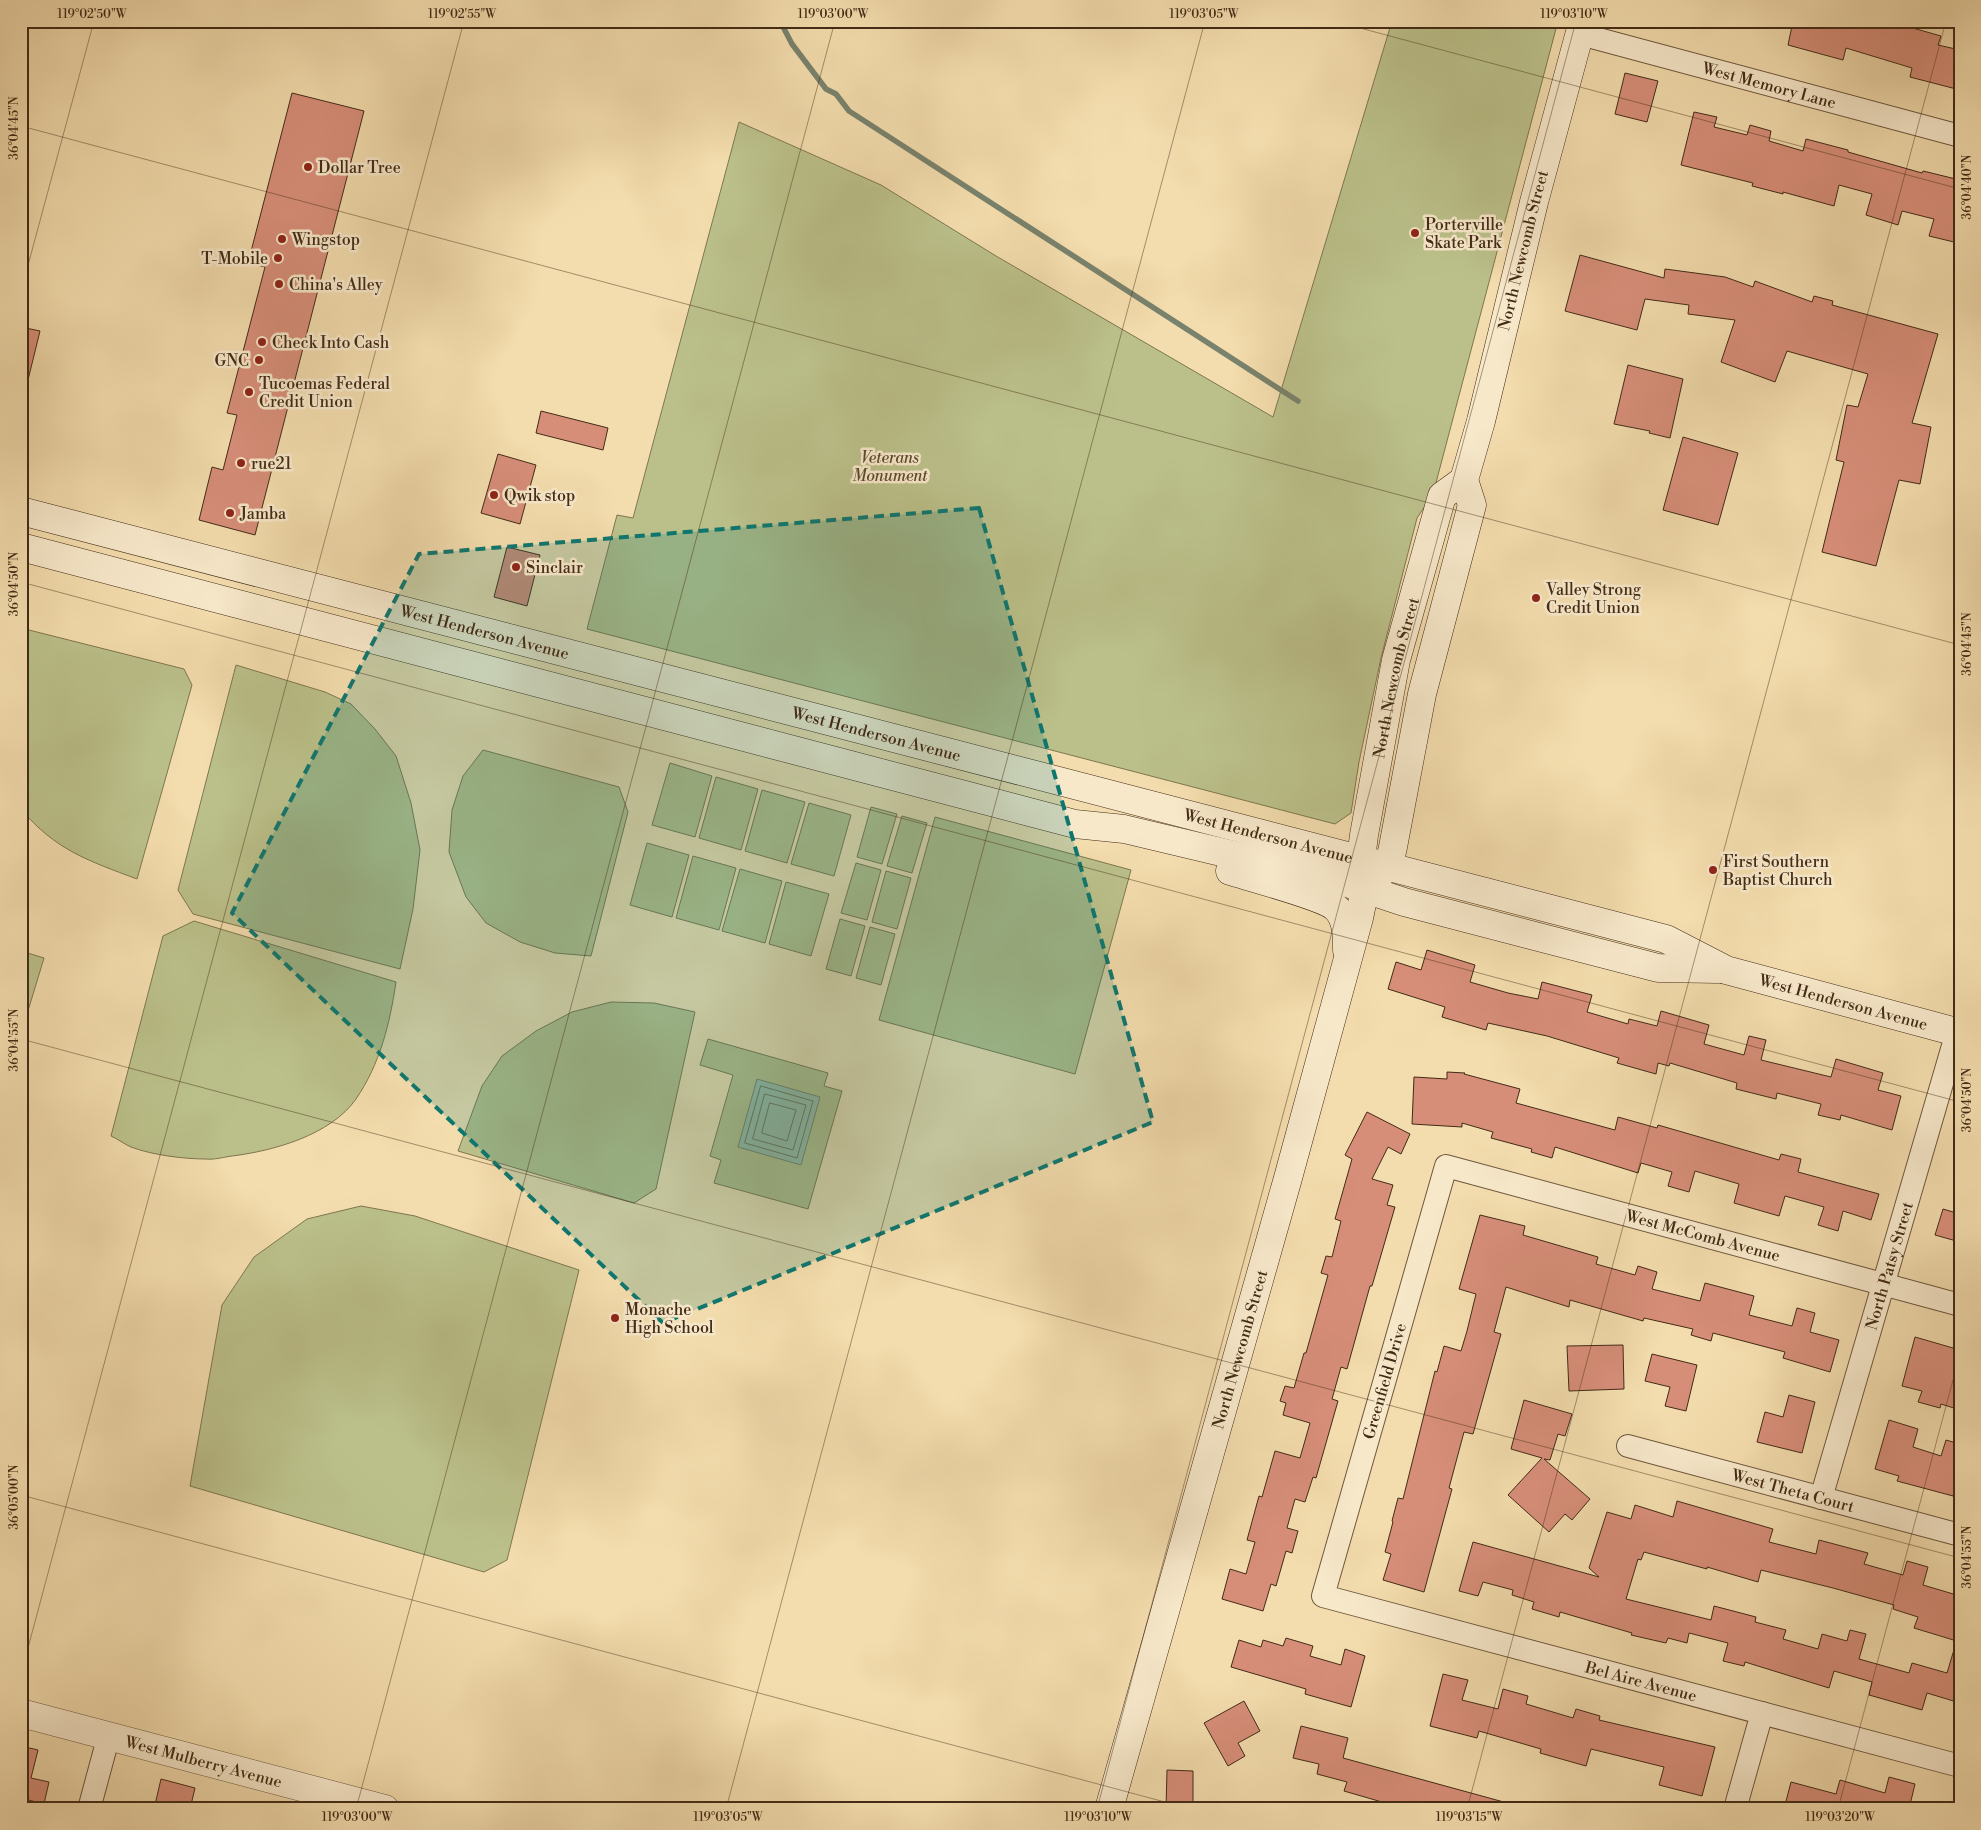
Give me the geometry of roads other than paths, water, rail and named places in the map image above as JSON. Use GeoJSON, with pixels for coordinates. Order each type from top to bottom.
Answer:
{"type":"FeatureCollection","features":[{"type":"Feature","properties":{"kind":"main road","name":"North Newcomb Street"},"geometry":{"type":"LineString","coordinates":[[1365,889],[1388,865],[1422,694],[1472,505],[1464,480],[1481,421],[1534,202],[1582,28]]}},
{"type":"Feature","properties":{"kind":"main road","name":"North Newcomb Street"},"geometry":{"type":"LineString","coordinates":[[1109,1809],[1288,1178],[1347,962],[1365,889],[1361,859],[1396,660],[1442,496],[1464,480]]}},
{"type":"Feature","properties":{"kind":"main road","name":"West Henderson Avenue"},"geometry":{"type":"LineString","coordinates":[[21,510],[1666,939],[1726,970],[1958,1032]]}},
{"type":"Feature","properties":{"kind":"main road"},"geometry":{"type":"LineString","coordinates":[[1433,527],[1439,563],[1426,614],[1436,645]]}},
{"type":"Feature","properties":{"kind":"main road"},"geometry":{"type":"LineString","coordinates":[[21,531],[76,543],[119,536]]}},
{"type":"Feature","properties":{"kind":"main road","name":"West Henderson Avenue"},"geometry":{"type":"LineString","coordinates":[[21,548],[1075,824],[1124,829],[1334,879],[1404,902],[1658,968],[1726,970]]}},
{"type":"Feature","properties":{"kind":"main road"},"geometry":{"type":"LineString","coordinates":[[320,626],[346,620],[362,622],[515,661],[545,666],[559,663],[571,653]]}},
{"type":"Feature","properties":{"kind":"main road"},"geometry":{"type":"LineString","coordinates":[[575,693],[594,681],[611,682],[668,693],[713,708],[758,715],[787,709]]}},
{"type":"Feature","properties":{"kind":"main road"},"geometry":{"type":"LineString","coordinates":[[1075,824],[1289,889],[1328,903],[1336,908],[1342,917],[1347,934],[1347,962]]}},
{"type":"Feature","properties":{"kind":"main road","name":"West Mulberry Avenue"},"geometry":{"type":"LineString","coordinates":[[21,1712],[351,1804],[385,1809]]}},
{"type":"Feature","properties":{"kind":"street","name":"West Memory Lane"},"geometry":{"type":"LineString","coordinates":[[1582,28],[1960,136]]}},
{"type":"Feature","properties":{"kind":"street","name":"North Patsy Street"},"geometry":{"type":"LineString","coordinates":[[1821,1498],[1958,1032]]}},
{"type":"Feature","properties":{"kind":"street","name":"West McComb Avenue"},"geometry":{"type":"LineString","coordinates":[[1446,1166],[1960,1305]]}},
{"type":"Feature","properties":{"kind":"street","name":"Greenfield Drive"},"geometry":{"type":"LineString","coordinates":[[1322,1596],[1446,1166]]}},
{"type":"Feature","properties":{"kind":"street","name":"West Theta Court"},"geometry":{"type":"LineString","coordinates":[[1628,1446],[1960,1535]]}},
{"type":"Feature","properties":{"kind":"street","name":"Bel Aire Avenue"},"geometry":{"type":"LineString","coordinates":[[1322,1596],[1960,1766]]}},
{"type":"Feature","properties":{"kind":"street"},"geometry":{"type":"LineString","coordinates":[[1735,1809],[1762,1713]]}},
{"type":"Feature","properties":{"kind":"street"},"geometry":{"type":"LineString","coordinates":[[89,1809],[109,1735]]}},
{"type":"Feature","properties":{"kind":"water"},"geometry":{"type":"Polygon","coordinates":[[[757,1079],[820,1097],[801,1165],[738,1147],[757,1079]]]}},
{"type":"Feature","properties":{"kind":"waterway"},"geometry":{"type":"LineString","coordinates":[[780,21],[792,44],[826,89],[836,94],[849,111],[1298,401]]}},
{"type":"Feature","properties":{"kind":"place","name":"Dollar Tree"},"geometry":{"type":"Point","coordinates":[308,167]}},
{"type":"Feature","properties":{"kind":"place","name":"Porterville Skate Park"},"geometry":{"type":"Point","coordinates":[1415,233]}},
{"type":"Feature","properties":{"kind":"place","name":"Wingstop"},"geometry":{"type":"Point","coordinates":[282,239]}},
{"type":"Feature","properties":{"kind":"place","name":"T-Mobile"},"geometry":{"type":"Point","coordinates":[278,258]}},
{"type":"Feature","properties":{"kind":"place","name":"China's Alley"},"geometry":{"type":"Point","coordinates":[279,284]}},
{"type":"Feature","properties":{"kind":"place","name":"Check Into Cash"},"geometry":{"type":"Point","coordinates":[262,342]}},
{"type":"Feature","properties":{"kind":"place","name":"GNC"},"geometry":{"type":"Point","coordinates":[259,360]}},
{"type":"Feature","properties":{"kind":"place","name":"Tucoemas Federal Credit Union"},"geometry":{"type":"Point","coordinates":[249,392]}},
{"type":"Feature","properties":{"kind":"place","name":"rue21"},"geometry":{"type":"Point","coordinates":[241,463]}},
{"type":"Feature","properties":{"kind":"place","name":"Qwik stop"},"geometry":{"type":"Point","coordinates":[494,495]}},
{"type":"Feature","properties":{"kind":"place","name":"Jamba"},"geometry":{"type":"Point","coordinates":[230,513]}},
{"type":"Feature","properties":{"kind":"place","name":"Sinclair"},"geometry":{"type":"Point","coordinates":[516,567]}},
{"type":"Feature","properties":{"kind":"place","name":"Valley Strong Credit Union"},"geometry":{"type":"Point","coordinates":[1536,598]}},
{"type":"Feature","properties":{"kind":"place","name":"First Southern Baptist Church"},"geometry":{"type":"Point","coordinates":[1713,870]}},
{"type":"Feature","properties":{"kind":"place","name":"Monache High School"},"geometry":{"type":"Point","coordinates":[615,1318]}},
{"type":"Feature","properties":{"kind":"park label","name":"Veterans Monument"},"geometry":{"type":"Point","coordinates":[890,466]}}]}
